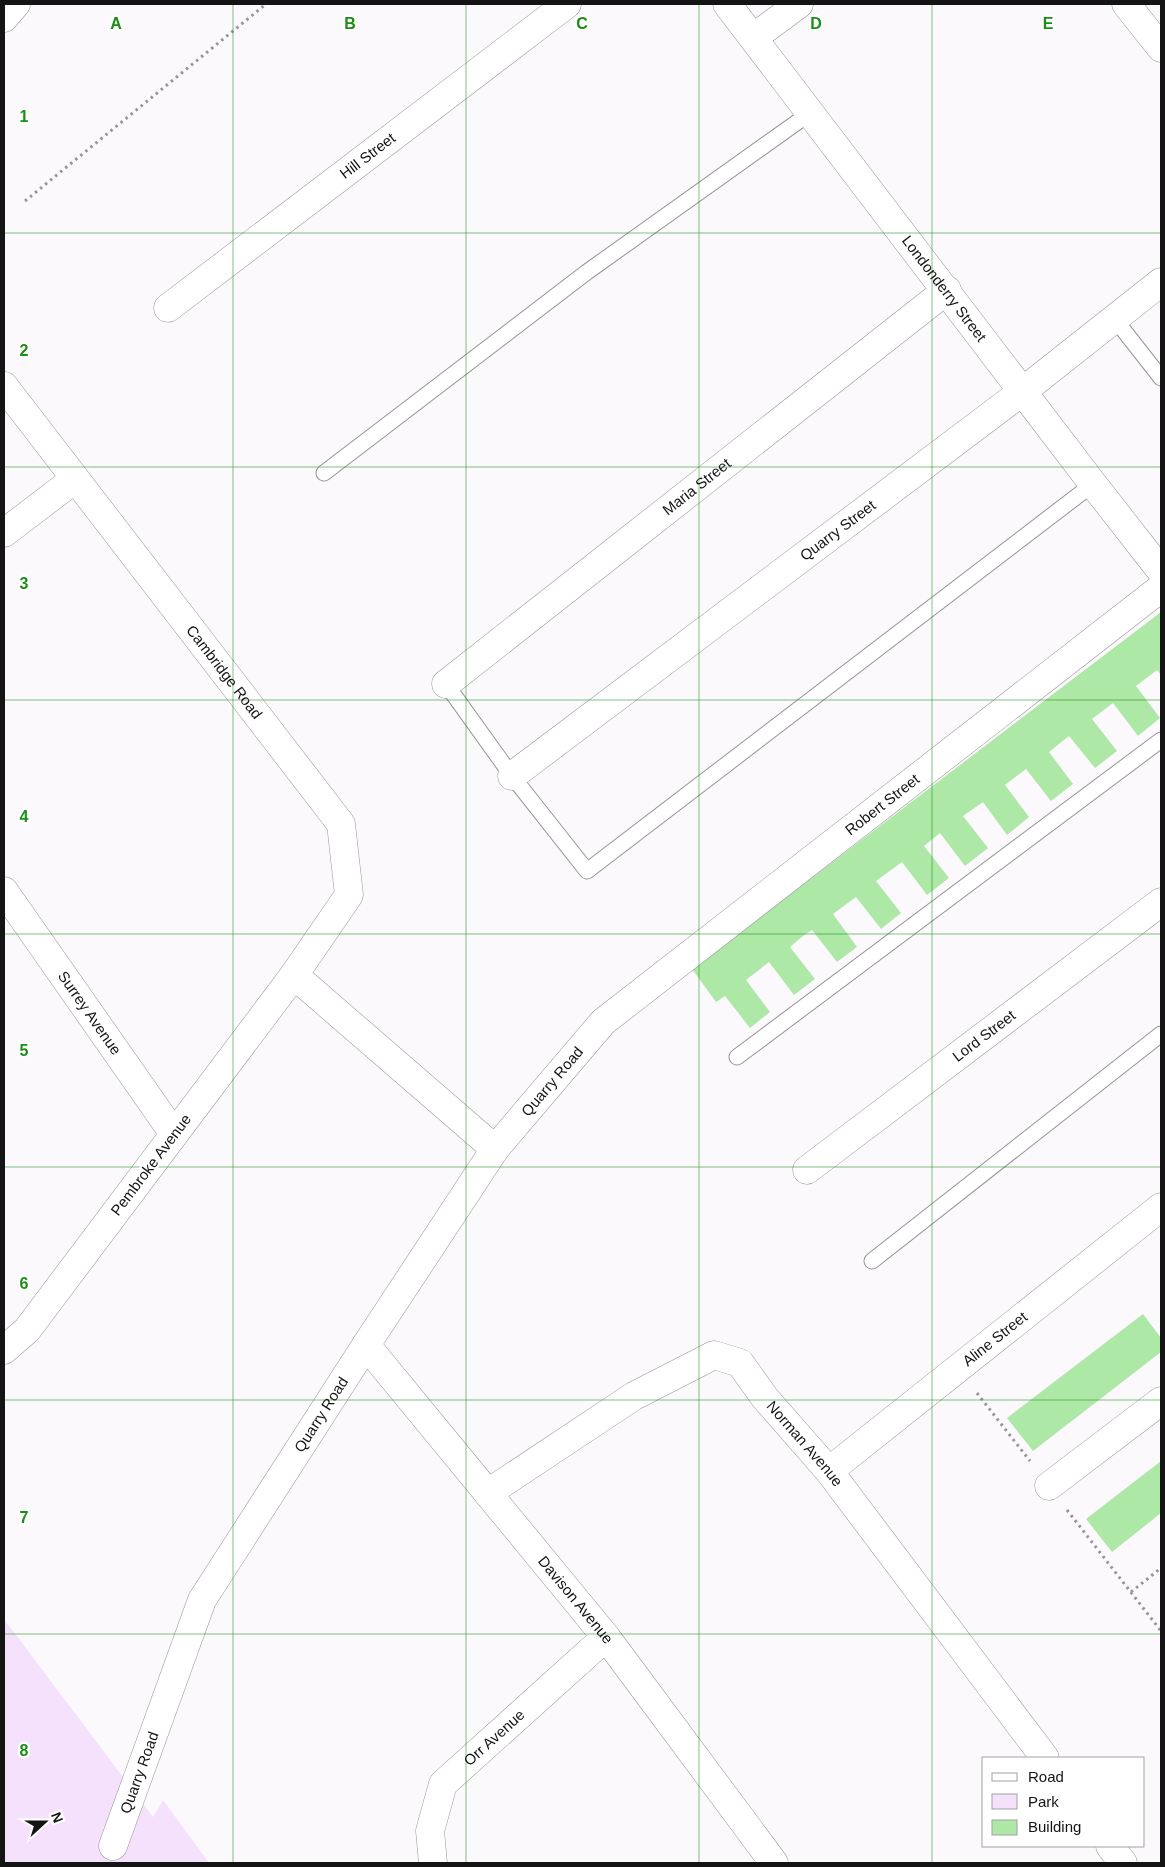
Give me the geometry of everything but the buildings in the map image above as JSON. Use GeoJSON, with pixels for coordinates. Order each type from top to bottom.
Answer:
{"type":"FeatureCollection","features":[{"type":"Feature","properties":{"kind":"street"},"geometry":{"type":"LineString","coordinates":[[4,18],[16,4]]}},
{"type":"Feature","properties":{"kind":"street","name":"Hill Street"},"geometry":{"type":"LineString","coordinates":[[168,308],[567,4]]}},
{"type":"Feature","properties":{"kind":"street","name":"Londonderry Street"},"geometry":{"type":"LineString","coordinates":[[727,4],[1161,571]]}},
{"type":"Feature","properties":{"kind":"street"},"geometry":{"type":"LineString","coordinates":[[753,38],[799,4]]}},
{"type":"Feature","properties":{"kind":"street"},"geometry":{"type":"LineString","coordinates":[[1136,7],[1161,48]]}},
{"type":"Feature","properties":{"kind":"street","name":"Quarry Street"},"geometry":{"type":"LineString","coordinates":[[512,776],[1023,391],[1161,282]]}},
{"type":"Feature","properties":{"kind":"street","name":"Maria Street"},"geometry":{"type":"LineString","coordinates":[[446,684],[947,290]]}},
{"type":"Feature","properties":{"kind":"street","name":"Cambridge Road"},"geometry":{"type":"LineString","coordinates":[[4,386],[341,824],[349,895],[294,975]]}},
{"type":"Feature","properties":{"kind":"street"},"geometry":{"type":"LineString","coordinates":[[4,533],[74,479]]}},
{"type":"Feature","properties":{"kind":"street","name":"Robert Street"},"geometry":{"type":"LineString","coordinates":[[603,1022],[1161,588]]}},
{"type":"Feature","properties":{"kind":"street","name":"Surrey Avenue"},"geometry":{"type":"LineString","coordinates":[[4,891],[174,1134]]}},
{"type":"Feature","properties":{"kind":"street","name":"Lord Street"},"geometry":{"type":"LineString","coordinates":[[807,1170],[1161,902]]}},
{"type":"Feature","properties":{"kind":"street"},"geometry":{"type":"LineString","coordinates":[[294,975],[495,1149]]}},
{"type":"Feature","properties":{"kind":"street","name":"Pembroke Avenue"},"geometry":{"type":"LineString","coordinates":[[4,1350],[27,1330],[294,975]]}},
{"type":"Feature","properties":{"kind":"street","name":"Quarry Road"},"geometry":{"type":"LineString","coordinates":[[113,1846],[202,1600],[366,1344],[495,1149],[603,1022]]}},
{"type":"Feature","properties":{"kind":"street","name":"Aline Street"},"geometry":{"type":"LineString","coordinates":[[830,1471],[1161,1207]]}},
{"type":"Feature","properties":{"kind":"street","name":"Davison Avenue"},"geometry":{"type":"LineString","coordinates":[[366,1344],[606,1636],[774,1863]]}},
{"type":"Feature","properties":{"kind":"street","name":"Norman Avenue"},"geometry":{"type":"LineString","coordinates":[[488,1493],[634,1396],[714,1354],[740,1363],[765,1398],[830,1471],[1044,1757]]}},
{"type":"Feature","properties":{"kind":"street"},"geometry":{"type":"LineString","coordinates":[[1049,1486],[1161,1401]]}},
{"type":"Feature","properties":{"kind":"street","name":"Orr Avenue"},"geometry":{"type":"LineString","coordinates":[[433,1863],[430,1831],[443,1784],[606,1636]]}},
{"type":"Feature","properties":{"kind":"street"},"geometry":{"type":"LineString","coordinates":[[1111,1847],[1122,1863]]}},
{"type":"Feature","properties":{"kind":"lane"},"geometry":{"type":"LineString","coordinates":[[324,473],[588,272],[810,113]]}},
{"type":"Feature","properties":{"kind":"lane"},"geometry":{"type":"LineString","coordinates":[[1114,318],[1161,378]]}},
{"type":"Feature","properties":{"kind":"lane"},"geometry":{"type":"LineString","coordinates":[[446,684],[512,776],[587,871],[1093,484]]}},
{"type":"Feature","properties":{"kind":"lane"},"geometry":{"type":"LineString","coordinates":[[737,1057],[1161,740]]}},
{"type":"Feature","properties":{"kind":"lane"},"geometry":{"type":"LineString","coordinates":[[872,1261],[1161,1034]]}},
{"type":"Feature","properties":{"kind":"path"},"geometry":{"type":"LineString","coordinates":[[24,201],[266,4]]}},
{"type":"Feature","properties":{"kind":"path"},"geometry":{"type":"LineString","coordinates":[[1131,1592],[1161,1568]]}},
{"type":"Feature","properties":{"kind":"green space"},"geometry":{"type":"Polygon","coordinates":[[[4,1619],[153,1817],[163,1800],[209,1863],[4,1863],[4,1619]]]}}]}
